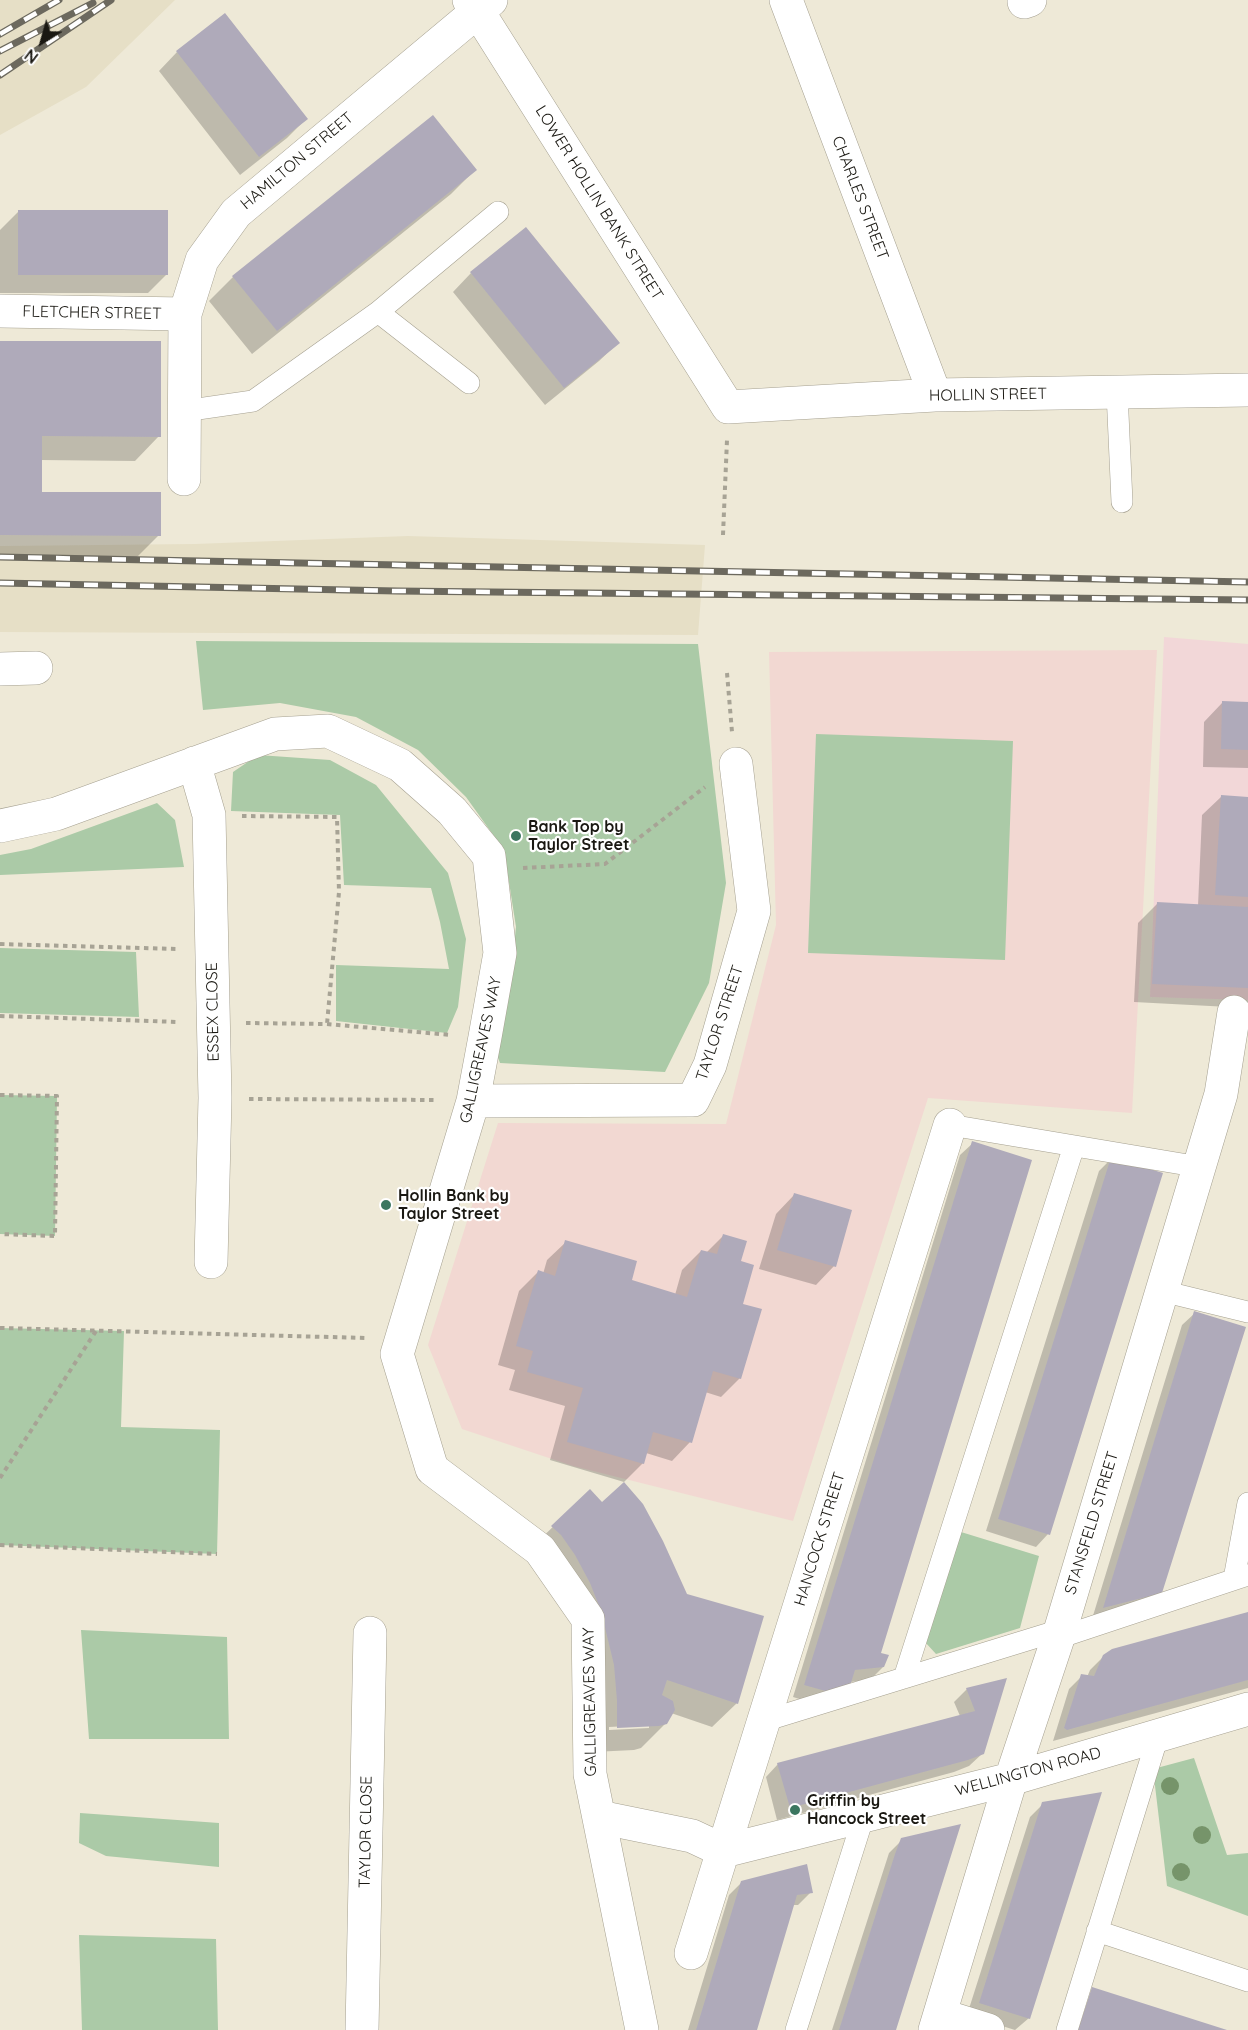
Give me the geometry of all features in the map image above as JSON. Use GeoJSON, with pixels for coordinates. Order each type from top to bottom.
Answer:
{"type":"FeatureCollection","features":[{"type":"Feature","properties":{"kind":"street","name":"CHARLES STREET"},"geometry":{"type":"LineString","coordinates":[[786,0],[935,395]]}},
{"type":"Feature","properties":{"kind":"street","name":"HAMILTON STREET"},"geometry":{"type":"LineString","coordinates":[[184,479],[184,314],[202,260],[236,213],[479,3]]}},
{"type":"Feature","properties":{"kind":"street","name":"LOWER HOLLIN BANK STREET"},"geometry":{"type":"LineString","coordinates":[[479,3],[728,407]]}},
{"type":"Feature","properties":{"kind":"street","name":"FLETCHER STREET"},"geometry":{"type":"LineString","coordinates":[[0,311],[184,314]]}},
{"type":"Feature","properties":{"kind":"street","name":"HOLLIN STREET"},"geometry":{"type":"LineString","coordinates":[[728,407],[935,395],[1248,390]]}},
{"type":"Feature","properties":{"kind":"street"},"geometry":{"type":"LineString","coordinates":[[0,669],[36,668]]}},
{"type":"Feature","properties":{"kind":"street","name":"GALLIGREAVES WAY"},"geometry":{"type":"LineString","coordinates":[[0,826],[56,814],[274,734],[328,731],[400,765],[452,811],[489,856],[500,953],[485,1037],[473,1101],[397,1354],[432,1469],[540,1550],[588,1619],[590,1774],[642,2030]]}},
{"type":"Feature","properties":{"kind":"street","name":"ESSEX CLOSE"},"geometry":{"type":"LineString","coordinates":[[194,763],[209,815],[216,1098],[211,1262]]}},
{"type":"Feature","properties":{"kind":"street","name":"TAYLOR STREET"},"geometry":{"type":"LineString","coordinates":[[473,1101],[693,1100],[710,1065],[754,911],[736,764]]}},
{"type":"Feature","properties":{"kind":"street","name":"STANSFELD STREET"},"geometry":{"type":"LineString","coordinates":[[938,2023],[1011,1779],[1059,1634],[1200,1167],[1221,1094],[1234,1012]]}},
{"type":"Feature","properties":{"kind":"street","name":"HANCOCK STREET"},"geometry":{"type":"LineString","coordinates":[[691,1953],[950,1125]]}},
{"type":"Feature","properties":{"kind":"street","name":"TAYLOR CLOSE"},"geometry":{"type":"LineString","coordinates":[[362,2030],[370,1633]]}},
{"type":"Feature","properties":{"kind":"street","name":"WELLINGTON ROAD"},"geometry":{"type":"LineString","coordinates":[[724,1851],[1011,1779],[1248,1709]]}},
{"type":"Feature","properties":{"kind":"street"},"geometry":{"type":"LineString","coordinates":[[599,1817],[692,1836],[724,1851]]}},
{"type":"Feature","properties":{"kind":"street"},"geometry":{"type":"LineString","coordinates":[[938,2023],[988,2030]]}},
{"type":"Feature","properties":{"kind":"lane"},"geometry":{"type":"LineString","coordinates":[[184,411],[253,401],[378,312],[498,212]]}},
{"type":"Feature","properties":{"kind":"lane"},"geometry":{"type":"LineString","coordinates":[[378,312],[469,382]]}},
{"type":"Feature","properties":{"kind":"lane"},"geometry":{"type":"LineString","coordinates":[[1117,392],[1122,502]]}},
{"type":"Feature","properties":{"kind":"lane"},"geometry":{"type":"LineString","coordinates":[[950,1125],[1200,1167]]}},
{"type":"Feature","properties":{"kind":"lane"},"geometry":{"type":"LineString","coordinates":[[904,1678],[1074,1146]]}},
{"type":"Feature","properties":{"kind":"lane"},"geometry":{"type":"LineString","coordinates":[[1162,1291],[1248,1312]]}},
{"type":"Feature","properties":{"kind":"lane"},"geometry":{"type":"LineString","coordinates":[[764,1721],[1059,1634],[1241,1577],[1248,1503]]}},
{"type":"Feature","properties":{"kind":"lane"},"geometry":{"type":"LineString","coordinates":[[1067,2030],[1158,1736]]}},
{"type":"Feature","properties":{"kind":"lane"},"geometry":{"type":"LineString","coordinates":[[796,2030],[864,1815]]}},
{"type":"Feature","properties":{"kind":"lane"},"geometry":{"type":"LineString","coordinates":[[1098,1931],[1248,1980]]}},
{"type":"Feature","properties":{"kind":"path"},"geometry":{"type":"LineString","coordinates":[[723,535],[728,407]]}},
{"type":"Feature","properties":{"kind":"path"},"geometry":{"type":"LineString","coordinates":[[491,870],[605,864],[736,764],[727,673]]}},
{"type":"Feature","properties":{"kind":"path"},"geometry":{"type":"LineString","coordinates":[[209,815],[337,817],[339,892],[327,1024]]}},
{"type":"Feature","properties":{"kind":"path"},"geometry":{"type":"LineString","coordinates":[[0,944],[212,950]]}},
{"type":"Feature","properties":{"kind":"path"},"geometry":{"type":"LineString","coordinates":[[0,1016],[327,1024],[485,1037]]}},
{"type":"Feature","properties":{"kind":"path"},"geometry":{"type":"LineString","coordinates":[[0,1095],[57,1096],[55,1236],[0,1234]]}},
{"type":"Feature","properties":{"kind":"path"},"geometry":{"type":"LineString","coordinates":[[216,1098],[473,1101]]}},
{"type":"Feature","properties":{"kind":"path"},"geometry":{"type":"LineString","coordinates":[[0,1328],[402,1339]]}},
{"type":"Feature","properties":{"kind":"path"},"geometry":{"type":"LineString","coordinates":[[0,1478],[97,1330]]}},
{"type":"Feature","properties":{"kind":"path"},"geometry":{"type":"LineString","coordinates":[[0,1545],[217,1554]]}},
{"type":"Feature","properties":{"kind":"shaded area"},"geometry":{"type":"Polygon","coordinates":[[[0,0],[175,0],[86,87],[0,135],[0,0]]]}},
{"type":"Feature","properties":{"kind":"shaded area"},"geometry":{"type":"Polygon","coordinates":[[[408,536],[705,545],[698,635],[0,632],[0,546],[195,544],[408,536]]]}},
{"type":"Feature","properties":{"kind":"shaded area"},"geometry":{"type":"Polygon","coordinates":[[[1164,637],[1248,644],[1248,1000],[1150,997],[1164,637]]]}},
{"type":"Feature","properties":{"kind":"shaded area"},"geometry":{"type":"Polygon","coordinates":[[[1157,650],[1132,1113],[928,1098],[793,1521],[573,1466],[462,1429],[428,1345],[498,1123],[726,1124],[776,925],[769,652],[1157,650]]]}},
{"type":"Feature","properties":{"kind":"green space"},"geometry":{"type":"Polygon","coordinates":[[[196,641],[698,644],[726,883],[709,983],[665,1072],[500,1063],[494,1047],[509,991],[516,927],[504,850],[466,797],[418,750],[356,717],[280,703],[203,710],[196,641]]]}},
{"type":"Feature","properties":{"kind":"green space"},"geometry":{"type":"Polygon","coordinates":[[[816,734],[1013,741],[1005,960],[808,953],[816,734]]]}},
{"type":"Feature","properties":{"kind":"green space"},"geometry":{"type":"Polygon","coordinates":[[[258,755],[330,760],[376,785],[448,873],[466,939],[458,1007],[447,1033],[336,1021],[336,965],[449,969],[431,888],[344,885],[340,815],[231,811],[233,772],[258,755]]]}},
{"type":"Feature","properties":{"kind":"green space"},"geometry":{"type":"Polygon","coordinates":[[[157,803],[175,820],[184,867],[0,875],[0,855],[31,849],[157,803]]]}},
{"type":"Feature","properties":{"kind":"green space"},"geometry":{"type":"Polygon","coordinates":[[[0,948],[136,952],[139,1017],[0,1013],[0,948]]]}},
{"type":"Feature","properties":{"kind":"green space"},"geometry":{"type":"Polygon","coordinates":[[[0,1095],[57,1096],[55,1236],[0,1234],[0,1095]]]}},
{"type":"Feature","properties":{"kind":"green space"},"geometry":{"type":"Polygon","coordinates":[[[0,1328],[124,1331],[121,1427],[220,1430],[217,1554],[0,1545],[0,1328]]]}},
{"type":"Feature","properties":{"kind":"green space"},"geometry":{"type":"Polygon","coordinates":[[[961,1532],[1039,1556],[1020,1628],[936,1654],[925,1642],[961,1532]]]}},
{"type":"Feature","properties":{"kind":"green space"},"geometry":{"type":"Polygon","coordinates":[[[81,1630],[227,1637],[229,1739],[89,1739],[81,1630]]]}},
{"type":"Feature","properties":{"kind":"green space"},"geometry":{"type":"Polygon","coordinates":[[[1194,1758],[1227,1855],[1248,1853],[1248,1916],[1167,1886],[1153,1769],[1194,1758]]]}},
{"type":"Feature","properties":{"kind":"green space"},"geometry":{"type":"Polygon","coordinates":[[[80,1813],[219,1823],[219,1867],[106,1856],[79,1843],[80,1813]]]}},
{"type":"Feature","properties":{"kind":"green space"},"geometry":{"type":"Polygon","coordinates":[[[79,1935],[216,1939],[218,2030],[82,2030],[79,1935]]]}},
{"type":"Feature","properties":{"kind":"building"},"geometry":{"type":"Polygon","coordinates":[[[225,13],[308,119],[259,157],[176,51],[225,13]]]}},
{"type":"Feature","properties":{"kind":"building"},"geometry":{"type":"Polygon","coordinates":[[[433,115],[477,170],[277,331],[232,276],[433,115]]]}},
{"type":"Feature","properties":{"kind":"building"},"geometry":{"type":"Polygon","coordinates":[[[18,210],[168,210],[168,275],[18,275],[18,210]]]}},
{"type":"Feature","properties":{"kind":"building"},"geometry":{"type":"Polygon","coordinates":[[[526,227],[620,343],[564,388],[470,272],[526,227]]]}},
{"type":"Feature","properties":{"kind":"building"},"geometry":{"type":"Polygon","coordinates":[[[0,341],[161,341],[161,437],[42,436],[42,492],[161,492],[161,536],[0,535],[0,341]]]}},
{"type":"Feature","properties":{"kind":"building"},"geometry":{"type":"Polygon","coordinates":[[[1222,701],[1248,702],[1248,750],[1221,749],[1222,701]]]}},
{"type":"Feature","properties":{"kind":"building"},"geometry":{"type":"Polygon","coordinates":[[[1221,795],[1248,797],[1248,897],[1215,895],[1221,795]]]}},
{"type":"Feature","properties":{"kind":"building"},"geometry":{"type":"Polygon","coordinates":[[[1157,902],[1248,907],[1248,988],[1152,984],[1157,902]]]}},
{"type":"Feature","properties":{"kind":"building"},"geometry":{"type":"Polygon","coordinates":[[[972,1141],[1032,1160],[881,1653],[889,1655],[884,1667],[855,1670],[850,1686],[836,1694],[804,1685],[972,1141]]]}},
{"type":"Feature","properties":{"kind":"building"},"geometry":{"type":"Polygon","coordinates":[[[1111,1157],[1163,1173],[1050,1535],[998,1519],[1111,1157]]]}},
{"type":"Feature","properties":{"kind":"building"},"geometry":{"type":"Polygon","coordinates":[[[794,1193],[852,1210],[836,1267],[777,1250],[794,1193]]]}},
{"type":"Feature","properties":{"kind":"building"},"geometry":{"type":"Polygon","coordinates":[[[723,1234],[747,1241],[741,1261],[754,1265],[743,1304],[762,1309],[741,1379],[713,1371],[692,1443],[653,1432],[644,1464],[567,1442],[583,1388],[527,1372],[533,1351],[516,1346],[538,1270],[555,1276],[565,1240],[637,1261],[632,1280],[687,1297],[701,1250],[717,1254],[723,1234]]]}},
{"type":"Feature","properties":{"kind":"building"},"geometry":{"type":"Polygon","coordinates":[[[1194,1311],[1246,1327],[1162,1593],[1103,1608],[1194,1311]]]}},
{"type":"Feature","properties":{"kind":"building"},"geometry":{"type":"Polygon","coordinates":[[[624,1482],[643,1504],[687,1594],[764,1616],[738,1704],[667,1680],[662,1695],[673,1701],[675,1710],[667,1724],[617,1728],[614,1665],[601,1611],[590,1583],[575,1555],[561,1535],[551,1526],[590,1489],[602,1502],[624,1482]]]}},
{"type":"Feature","properties":{"kind":"building"},"geometry":{"type":"Polygon","coordinates":[[[1248,1612],[1248,1680],[1067,1730],[1064,1728],[1081,1674],[1094,1676],[1103,1655],[1112,1649],[1248,1612]]]}},
{"type":"Feature","properties":{"kind":"building"},"geometry":{"type":"Polygon","coordinates":[[[1007,1678],[984,1754],[790,1808],[777,1763],[975,1711],[966,1688],[1007,1678]]]}},
{"type":"Feature","properties":{"kind":"building"},"geometry":{"type":"Polygon","coordinates":[[[1102,1792],[1030,2019],[979,2003],[1042,1802],[1102,1792]]]}},
{"type":"Feature","properties":{"kind":"building"},"geometry":{"type":"Polygon","coordinates":[[[961,1824],[896,2030],[839,2030],[901,1838],[961,1824]]]}},
{"type":"Feature","properties":{"kind":"building"},"geometry":{"type":"Polygon","coordinates":[[[807,1864],[813,1893],[797,1895],[757,2030],[696,2030],[741,1881],[807,1864]]]}},
{"type":"Feature","properties":{"kind":"building"},"geometry":{"type":"Polygon","coordinates":[[[1092,1987],[1227,2030],[1078,2030],[1092,1987]]]}},
{"type":"Feature","properties":{"kind":"railway"},"geometry":{"type":"LineString","coordinates":[[0,34],[59,0]]}},
{"type":"Feature","properties":{"kind":"railway"},"geometry":{"type":"LineString","coordinates":[[0,75],[111,0]]}},
{"type":"Feature","properties":{"kind":"railway"},"geometry":{"type":"LineString","coordinates":[[0,51],[93,3]]}},
{"type":"Feature","properties":{"kind":"railway"},"geometry":{"type":"LineString","coordinates":[[0,557],[1248,582]]}},
{"type":"Feature","properties":{"kind":"railway"},"geometry":{"type":"LineString","coordinates":[[0,583],[397,591],[1248,600]]}},
{"type":"Feature","properties":{"kind":"place","name":"Bank Top by Taylor Street"},"geometry":{"type":"Point","coordinates":[516,836]}},
{"type":"Feature","properties":{"kind":"place","name":"Hollin Bank by Taylor Street"},"geometry":{"type":"Point","coordinates":[386,1205]}},
{"type":"Feature","properties":{"kind":"place","name":"Griffin by Hancock Street"},"geometry":{"type":"Point","coordinates":[795,1810]}}]}
